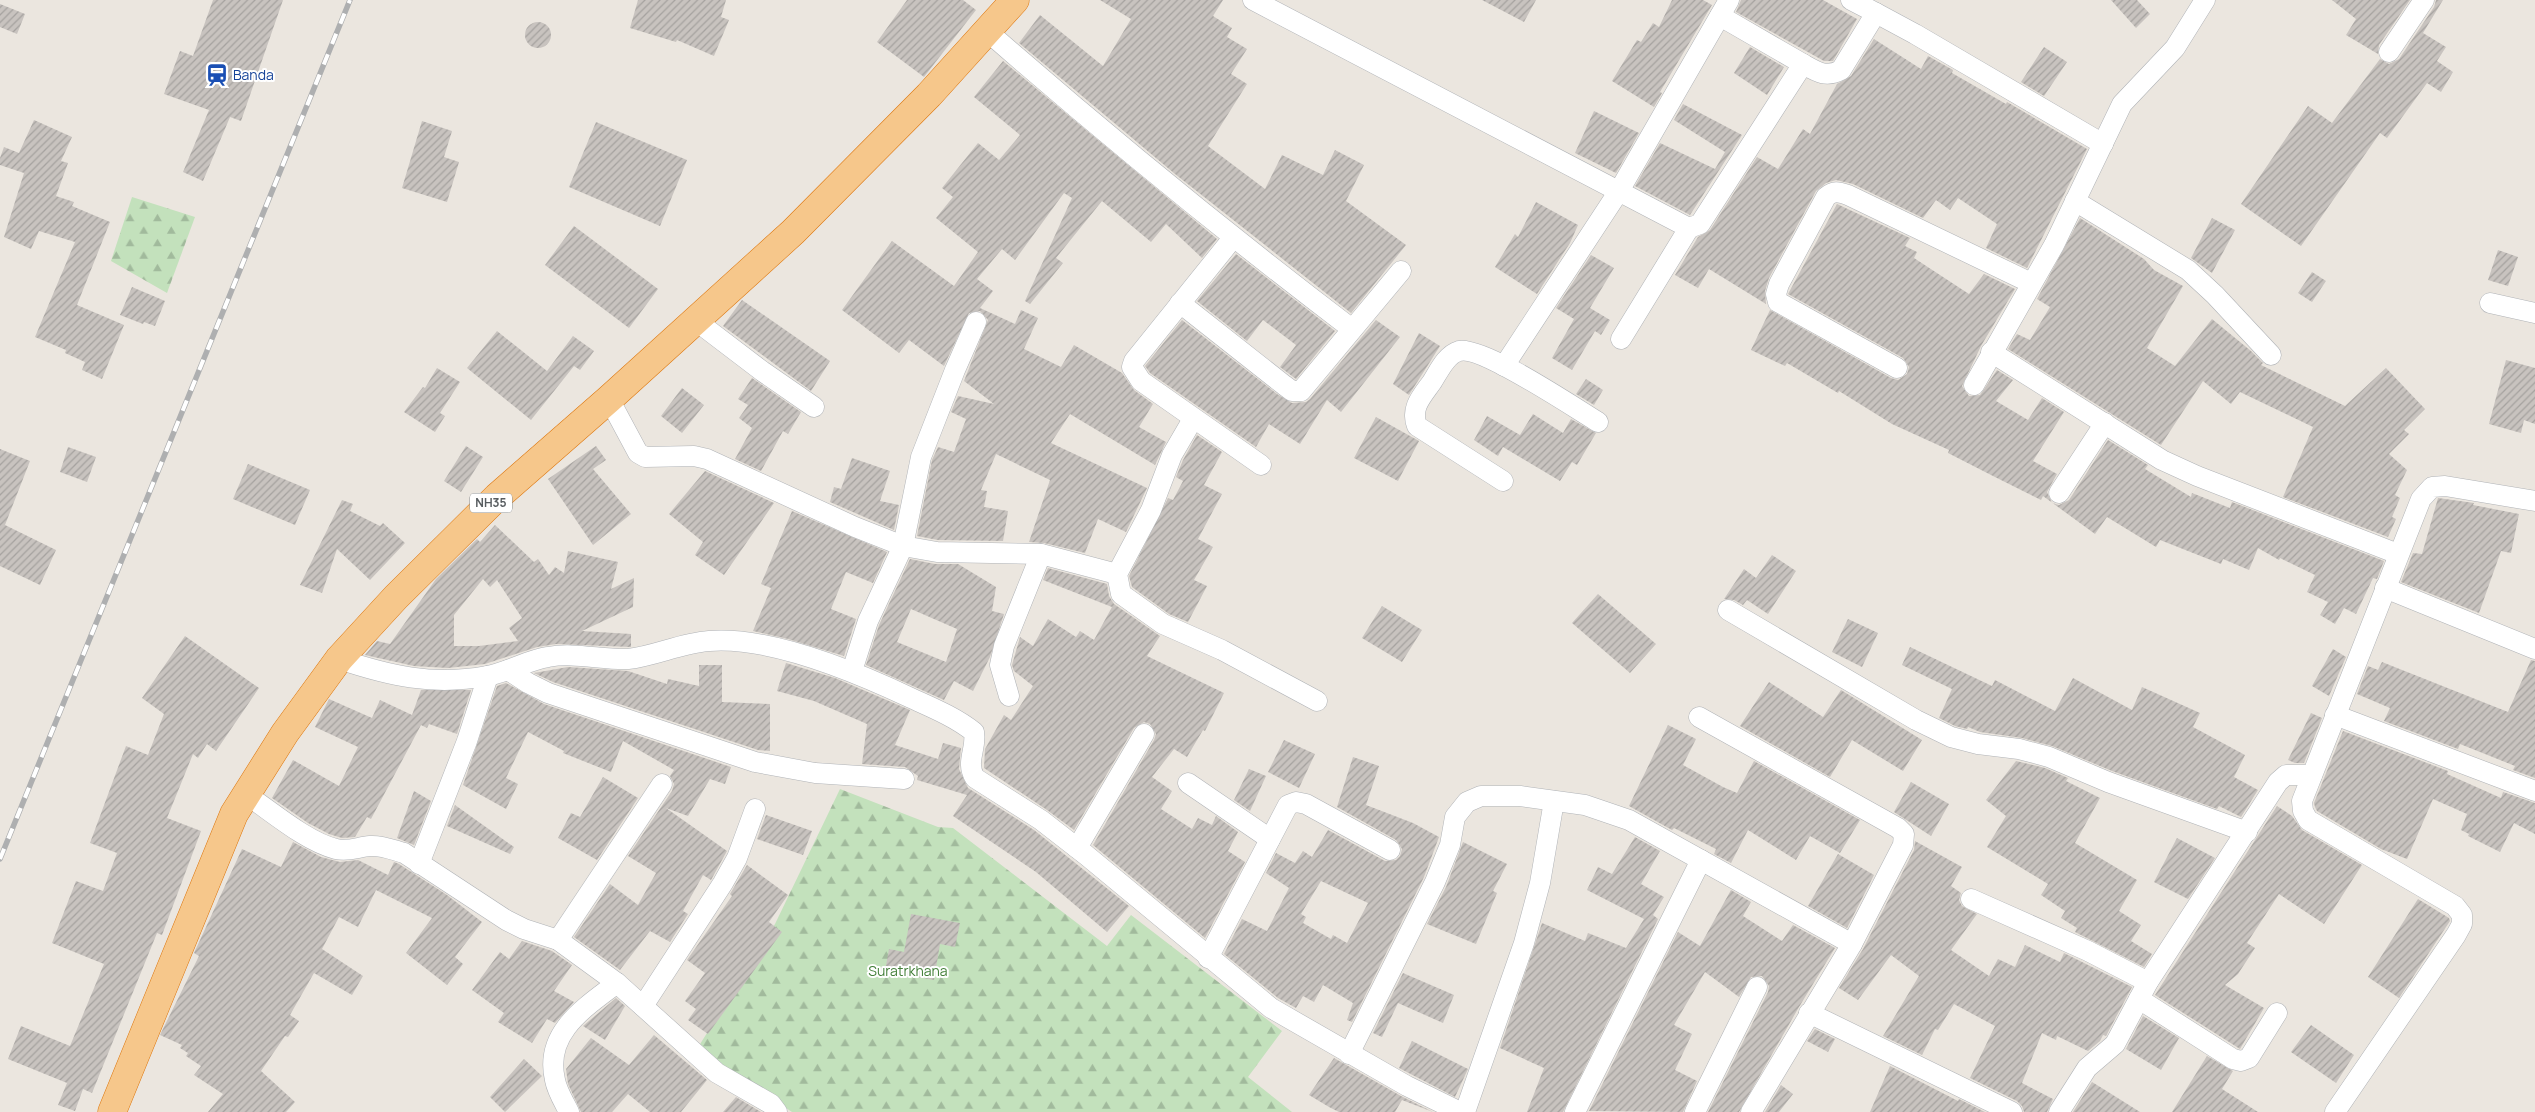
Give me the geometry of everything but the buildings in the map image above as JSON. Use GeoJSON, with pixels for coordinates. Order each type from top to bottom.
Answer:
{"type":"FeatureCollection","features":[{"type":"Feature","properties":{"kind":"highway","name":"NH35"},"geometry":{"type":"LineString","coordinates":[[112,1112],[224,834],[285,733],[339,659],[446,546],[497,497],[609,399],[800,225],[929,95],[1015,0]]}},
{"type":"Feature","properties":{"kind":"street"},"geometry":{"type":"LineString","coordinates":[[1253,0],[1688,228]]}},
{"type":"Feature","properties":{"kind":"street"},"geometry":{"type":"LineString","coordinates":[[1851,0],[1915,34],[2103,144]]}},
{"type":"Feature","properties":{"kind":"street"},"geometry":{"type":"LineString","coordinates":[[1974,385],[2075,201],[2122,104],[2175,48],[2205,0]]}},
{"type":"Feature","properties":{"kind":"street"},"geometry":{"type":"LineString","coordinates":[[2389,52],[2424,0]]}},
{"type":"Feature","properties":{"kind":"street"},"geometry":{"type":"LineString","coordinates":[[1504,366],[1619,191],[1725,8],[1803,64],[1818,73],[1831,75],[1841,70],[1876,13]]}},
{"type":"Feature","properties":{"kind":"street"},"geometry":{"type":"LineString","coordinates":[[987,31],[1115,142],[1233,238],[1352,329]]}},
{"type":"Feature","properties":{"kind":"street"},"geometry":{"type":"LineString","coordinates":[[1621,339],[1688,228],[1700,224],[1803,64]]}},
{"type":"Feature","properties":{"kind":"street"},"geometry":{"type":"LineString","coordinates":[[1897,368],[1778,302],[1776,294],[1779,284],[1826,197],[1831,192],[1840,192],[1848,195],[2031,283]]}},
{"type":"Feature","properties":{"kind":"street"},"geometry":{"type":"LineString","coordinates":[[2075,201],[2188,270],[2215,295],[2271,355]]}},
{"type":"Feature","properties":{"kind":"street"},"geometry":{"type":"LineString","coordinates":[[1233,238],[1134,361],[1132,367],[1141,382],[1261,465]]}},
{"type":"Feature","properties":{"kind":"street"},"geometry":{"type":"LineString","coordinates":[[1180,303],[1292,391],[1301,391],[1308,386],[1352,329],[1401,271]]}},
{"type":"Feature","properties":{"kind":"street"},"geometry":{"type":"LineString","coordinates":[[2490,303],[2535,313]]}},
{"type":"Feature","properties":{"kind":"street"},"geometry":{"type":"LineString","coordinates":[[695,320],[762,371],[814,407]]}},
{"type":"Feature","properties":{"kind":"street"},"geometry":{"type":"LineString","coordinates":[[852,671],[868,622],[903,546],[922,457],[954,370],[976,322]]}},
{"type":"Feature","properties":{"kind":"street"},"geometry":{"type":"LineString","coordinates":[[1503,481],[1426,435],[1417,426],[1414,418],[1416,406],[1450,355],[1461,351],[1473,352],[1504,366],[1598,422]]}},
{"type":"Feature","properties":{"kind":"street"},"geometry":{"type":"LineString","coordinates":[[1991,352],[2162,460],[2197,476],[2398,554]]}},
{"type":"Feature","properties":{"kind":"street"},"geometry":{"type":"LineString","coordinates":[[609,399],[633,446],[638,453],[645,457],[694,456],[707,459],[855,527],[903,546],[937,552],[1041,554],[1117,574]]}},
{"type":"Feature","properties":{"kind":"street"},"geometry":{"type":"LineString","coordinates":[[1193,419],[1172,454],[1151,510],[1117,574],[1121,594],[1163,624],[1222,650],[1317,701]]}},
{"type":"Feature","properties":{"kind":"street"},"geometry":{"type":"LineString","coordinates":[[2059,493],[2105,423]]}},
{"type":"Feature","properties":{"kind":"street"},"geometry":{"type":"LineString","coordinates":[[2335,1112],[2456,935],[2462,924],[2462,915],[2455,906],[2308,820],[2303,810],[2302,801],[2421,499],[2432,488],[2445,486],[2535,501]]}},
{"type":"Feature","properties":{"kind":"street"},"geometry":{"type":"LineString","coordinates":[[1009,696],[1000,665],[1004,646],[1041,554]]}},
{"type":"Feature","properties":{"kind":"street"},"geometry":{"type":"LineString","coordinates":[[2385,588],[2535,650]]}},
{"type":"Feature","properties":{"kind":"street"},"geometry":{"type":"LineString","coordinates":[[1728,610],[1916,720],[1951,737],[1978,744],[2019,749],[2049,757],[2108,782],[2247,832]]}},
{"type":"Feature","properties":{"kind":"street"},"geometry":{"type":"LineString","coordinates":[[339,659],[408,679],[436,681],[488,676],[549,656],[606,660],[630,658],[708,641],[731,641],[768,647],[852,671],[948,715],[968,727],[974,732],[976,742],[970,763],[970,771],[975,778],[1041,820],[1208,958],[1272,1008],[1349,1054],[1407,1086],[1460,1112]]}},
{"type":"Feature","properties":{"kind":"street"},"geometry":{"type":"LineString","coordinates":[[508,670],[548,693],[755,762],[815,773],[904,779]]}},
{"type":"Feature","properties":{"kind":"street"},"geometry":{"type":"LineString","coordinates":[[419,864],[466,741],[488,676]]}},
{"type":"Feature","properties":{"kind":"street"},"geometry":{"type":"LineString","coordinates":[[2335,715],[2535,791]]}},
{"type":"Feature","properties":{"kind":"street"},"geometry":{"type":"LineString","coordinates":[[1700,717],[1898,828],[1904,834],[1903,845],[1852,944],[1751,1112]]}},
{"type":"Feature","properties":{"kind":"street"},"geometry":{"type":"LineString","coordinates":[[1077,848],[1144,734]]}},
{"type":"Feature","properties":{"kind":"street"},"geometry":{"type":"LineString","coordinates":[[2059,1112],[2086,1068],[2115,1044],[2144,991],[2282,779],[2296,774],[2312,775]]}},
{"type":"Feature","properties":{"kind":"street"},"geometry":{"type":"LineString","coordinates":[[1188,782],[1270,839]]}},
{"type":"Feature","properties":{"kind":"street"},"geometry":{"type":"LineString","coordinates":[[558,940],[662,784]]}},
{"type":"Feature","properties":{"kind":"street"},"geometry":{"type":"LineString","coordinates":[[247,795],[308,836],[335,849],[353,850],[371,846],[388,848],[404,854],[506,920],[524,929],[558,940],[617,983],[717,1073],[770,1104],[777,1112]]}},
{"type":"Feature","properties":{"kind":"street"},"geometry":{"type":"LineString","coordinates":[[1349,1054],[1435,882],[1450,845],[1455,817],[1467,802],[1481,796],[1520,796],[1585,805],[1629,820],[1852,944]]}},
{"type":"Feature","properties":{"kind":"street"},"geometry":{"type":"LineString","coordinates":[[1465,1112],[1524,943],[1540,883],[1554,801]]}},
{"type":"Feature","properties":{"kind":"street"},"geometry":{"type":"LineString","coordinates":[[1208,958],[1288,805],[1296,802],[1306,804],[1390,850]]}},
{"type":"Feature","properties":{"kind":"street"},"geometry":{"type":"LineString","coordinates":[[642,1006],[723,883],[737,858],[755,809]]}},
{"type":"Feature","properties":{"kind":"street"},"geometry":{"type":"LineString","coordinates":[[1575,1112],[1701,860]]}},
{"type":"Feature","properties":{"kind":"street"},"geometry":{"type":"LineString","coordinates":[[1971,899],[2088,951],[2234,1059],[2241,1061],[2249,1058],[2277,1013]]}},
{"type":"Feature","properties":{"kind":"street"},"geometry":{"type":"LineString","coordinates":[[569,1112],[555,1082],[552,1064],[555,1046],[567,1025],[580,1011],[617,983]]}},
{"type":"Feature","properties":{"kind":"street"},"geometry":{"type":"LineString","coordinates":[[1695,1112],[1757,987]]}},
{"type":"Feature","properties":{"kind":"street"},"geometry":{"type":"LineString","coordinates":[[1809,1013],[2012,1112]]}},
{"type":"Feature","properties":{"kind":"green space"},"geometry":{"type":"Polygon","coordinates":[[[132,197],[195,217],[167,293],[111,261],[132,197]]]}},
{"type":"Feature","properties":{"kind":"green space","name":"Suratrkhana"},"geometry":{"type":"Polygon","coordinates":[[[840,789],[938,827],[953,828],[1107,946],[1131,915],[1282,1031],[1248,1077],[1292,1112],[792,1112],[697,1049],[775,924],[840,789]]]}},
{"type":"Feature","properties":{"kind":"railway"},"geometry":{"type":"LineString","coordinates":[[0,859],[350,0]]}},
{"type":"Feature","properties":{"kind":"place","name":"Banda"},"geometry":{"type":"Point","coordinates":[217,75]}}]}
